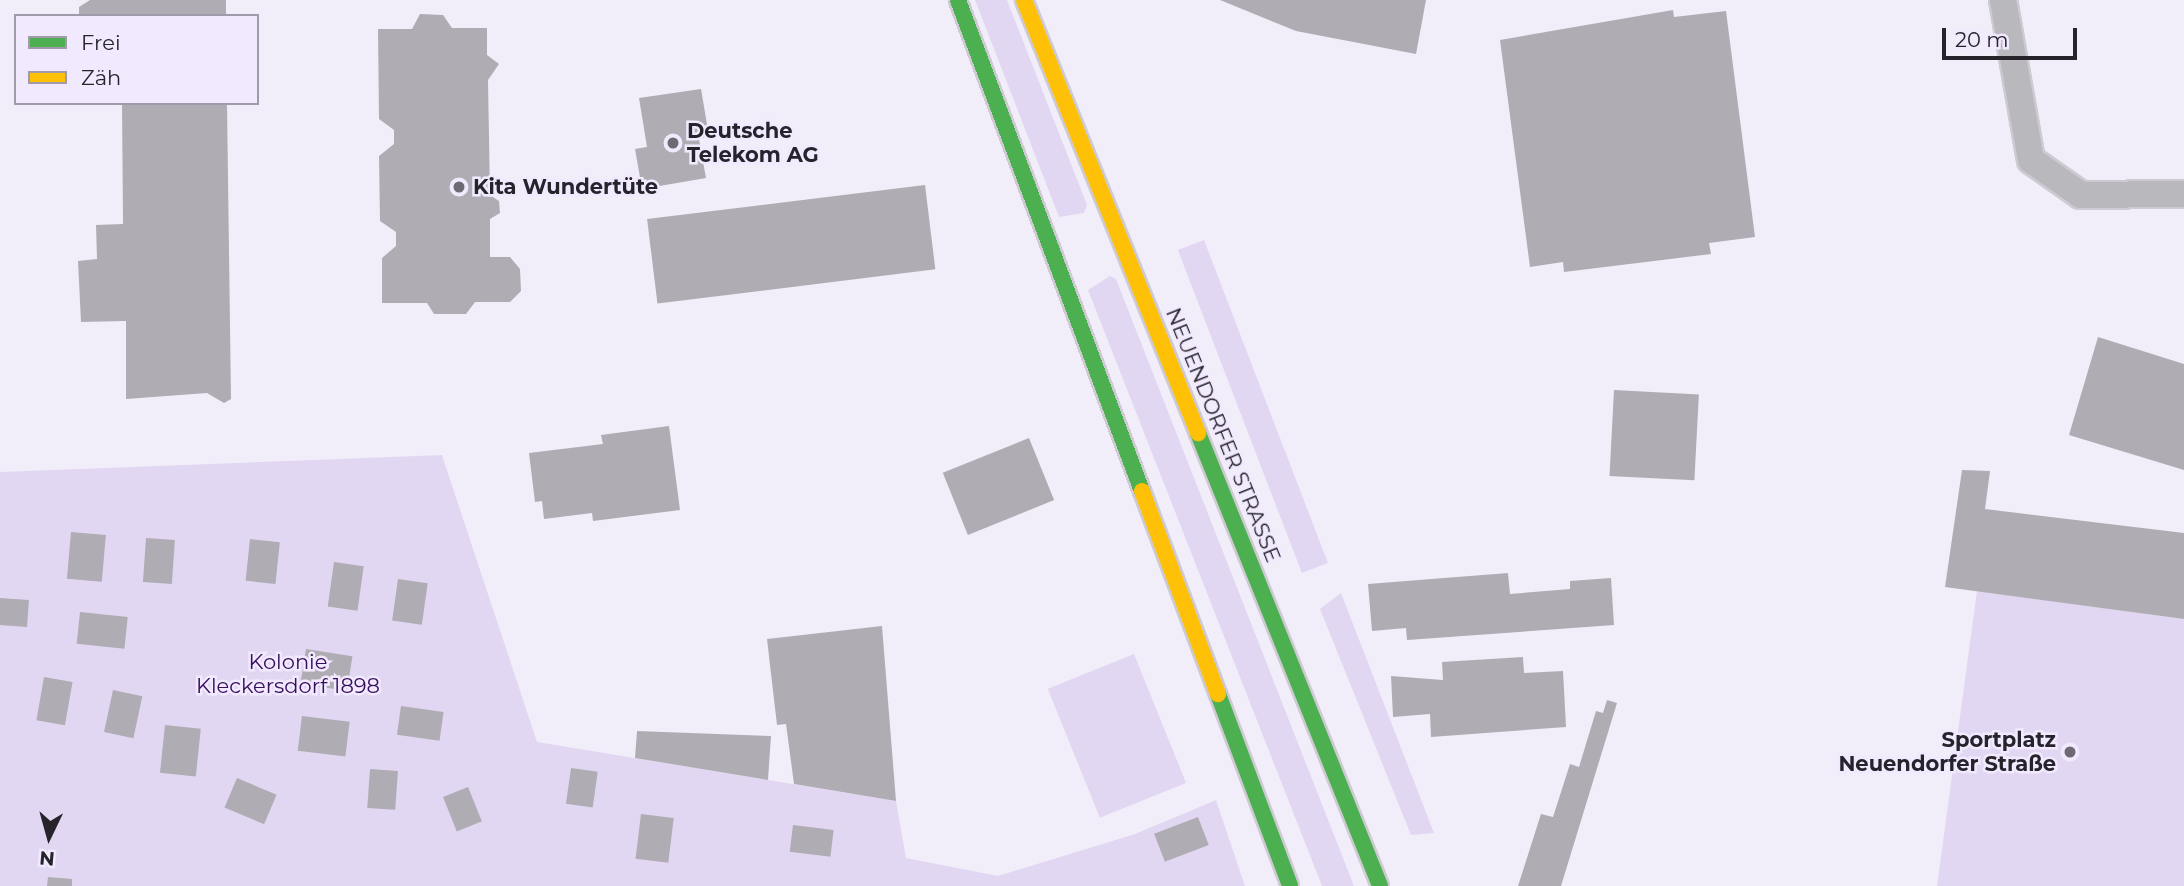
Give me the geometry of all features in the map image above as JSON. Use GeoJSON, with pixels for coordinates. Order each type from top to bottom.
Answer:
{"type":"FeatureCollection","features":[{"type":"Feature","properties":{"kind":"main road"},"geometry":{"type":"LineString","coordinates":[[958,0],[1290,886]]}},
{"type":"Feature","properties":{"kind":"main road","name":"NEUENDORFER STRASSE"},"geometry":{"type":"LineString","coordinates":[[1024,0],[1380,886]]}},
{"type":"Feature","properties":{"kind":"lane"},"geometry":{"type":"LineString","coordinates":[[2003,0],[2031,160],[2081,195],[2184,194]]}},
{"type":"Feature","properties":{"kind":"green space"},"geometry":{"type":"Polygon","coordinates":[[[975,0],[1007,0],[1087,205],[1084,213],[1059,217],[975,0]]]}},
{"type":"Feature","properties":{"kind":"green space"},"geometry":{"type":"Polygon","coordinates":[[[1204,240],[1328,563],[1302,573],[1178,250],[1204,240]]]}},
{"type":"Feature","properties":{"kind":"green space"},"geometry":{"type":"Polygon","coordinates":[[[1110,276],[1116,279],[1354,886],[1322,886],[1088,290],[1110,276]]]}},
{"type":"Feature","properties":{"kind":"green space","name":"Kolonie Kleckersdorf 1898"},"geometry":{"type":"Polygon","coordinates":[[[442,455],[537,742],[896,801],[906,858],[998,876],[1135,834],[1216,800],[1245,886],[0,886],[0,472],[442,455]]]}},
{"type":"Feature","properties":{"kind":"green space","name":"Sportplatz Neuendorfer Straße"},"geometry":{"type":"Polygon","coordinates":[[[1977,591],[2184,619],[2184,886],[1937,886],[1977,591]]]}},
{"type":"Feature","properties":{"kind":"green space"},"geometry":{"type":"Polygon","coordinates":[[[1341,593],[1434,833],[1411,835],[1320,609],[1341,593]]]}},
{"type":"Feature","properties":{"kind":"green space"},"geometry":{"type":"Polygon","coordinates":[[[1134,654],[1186,783],[1100,818],[1048,689],[1134,654]]]}},
{"type":"Feature","properties":{"kind":"building"},"geometry":{"type":"Polygon","coordinates":[[[90,0],[226,0],[226,14],[79,14],[79,7],[90,0]]]}},
{"type":"Feature","properties":{"kind":"building"},"geometry":{"type":"Polygon","coordinates":[[[1220,0],[1426,0],[1416,54],[1296,31],[1220,0]]]}},
{"type":"Feature","properties":{"kind":"building"},"geometry":{"type":"Polygon","coordinates":[[[1673,10],[1674,17],[1726,11],[1755,237],[1709,243],[1711,254],[1564,272],[1563,262],[1530,267],[1500,40],[1673,10]]]}},
{"type":"Feature","properties":{"kind":"building"},"geometry":{"type":"Polygon","coordinates":[[[420,14],[443,15],[452,28],[487,28],[487,55],[499,64],[488,80],[490,195],[499,201],[500,213],[490,219],[490,257],[510,257],[520,269],[521,291],[510,302],[475,302],[466,314],[434,314],[427,303],[382,303],[382,258],[396,246],[396,232],[380,221],[379,156],[394,144],[394,130],[379,119],[378,29],[412,29],[420,14]]]}},
{"type":"Feature","properties":{"kind":"building","name":"Deutsche Telekom AG"},"geometry":{"type":"Polygon","coordinates":[[[701,89],[709,136],[699,139],[706,178],[642,189],[635,149],[647,147],[639,98],[701,89]]]}},
{"type":"Feature","properties":{"kind":"building"},"geometry":{"type":"Polygon","coordinates":[[[122,105],[227,105],[231,399],[224,403],[207,393],[126,399],[126,321],[81,322],[78,261],[97,259],[96,225],[123,224],[122,105]]]}},
{"type":"Feature","properties":{"kind":"building"},"geometry":{"type":"Polygon","coordinates":[[[925,185],[935,269],[657,303],[647,219],[925,185]]]}},
{"type":"Feature","properties":{"kind":"building"},"geometry":{"type":"Polygon","coordinates":[[[2098,337],[2184,364],[2184,470],[2069,435],[2098,337]]]}},
{"type":"Feature","properties":{"kind":"building"},"geometry":{"type":"Polygon","coordinates":[[[1614,390],[1699,394],[1694,480],[1609,476],[1614,390]]]}},
{"type":"Feature","properties":{"kind":"building"},"geometry":{"type":"Polygon","coordinates":[[[669,426],[680,510],[593,521],[592,513],[544,519],[542,501],[535,502],[529,453],[603,444],[601,435],[669,426]]]}},
{"type":"Feature","properties":{"kind":"building"},"geometry":{"type":"Polygon","coordinates":[[[1029,438],[1054,500],[968,535],[943,473],[1029,438]]]}},
{"type":"Feature","properties":{"kind":"building"},"geometry":{"type":"Polygon","coordinates":[[[1962,470],[1990,471],[1985,509],[2184,533],[2184,619],[1945,587],[1962,470]]]}},
{"type":"Feature","properties":{"kind":"building"},"geometry":{"type":"Polygon","coordinates":[[[71,532],[106,535],[102,582],[67,579],[71,532]]]}},
{"type":"Feature","properties":{"kind":"building"},"geometry":{"type":"Polygon","coordinates":[[[146,538],[175,540],[172,584],[143,582],[146,538]]]}},
{"type":"Feature","properties":{"kind":"building"},"geometry":{"type":"Polygon","coordinates":[[[250,539],[280,542],[275,584],[246,581],[250,539]]]}},
{"type":"Feature","properties":{"kind":"building"},"geometry":{"type":"Polygon","coordinates":[[[334,562],[364,566],[357,611],[328,607],[334,562]]]}},
{"type":"Feature","properties":{"kind":"building"},"geometry":{"type":"Polygon","coordinates":[[[1508,573],[1510,594],[1570,589],[1570,581],[1611,578],[1614,625],[1407,640],[1406,628],[1372,631],[1368,584],[1508,573]]]}},
{"type":"Feature","properties":{"kind":"building"},"geometry":{"type":"Polygon","coordinates":[[[398,579],[428,583],[422,625],[392,621],[398,579]]]}},
{"type":"Feature","properties":{"kind":"building"},"geometry":{"type":"Polygon","coordinates":[[[0,598],[29,600],[27,627],[0,625],[0,598]]]}},
{"type":"Feature","properties":{"kind":"building"},"geometry":{"type":"Polygon","coordinates":[[[80,612],[128,617],[124,649],[77,644],[80,612]]]}},
{"type":"Feature","properties":{"kind":"building"},"geometry":{"type":"Polygon","coordinates":[[[882,626],[896,801],[794,784],[786,724],[777,725],[767,639],[882,626]]]}},
{"type":"Feature","properties":{"kind":"building"},"geometry":{"type":"Polygon","coordinates":[[[306,649],[352,656],[347,691],[301,684],[306,649]]]}},
{"type":"Feature","properties":{"kind":"building"},"geometry":{"type":"Polygon","coordinates":[[[1523,657],[1524,673],[1563,671],[1566,727],[1431,737],[1430,714],[1393,717],[1391,676],[1443,680],[1442,662],[1523,657]]]}},
{"type":"Feature","properties":{"kind":"building"},"geometry":{"type":"Polygon","coordinates":[[[44,677],[73,682],[65,725],[36,720],[44,677]]]}},
{"type":"Feature","properties":{"kind":"building"},"geometry":{"type":"Polygon","coordinates":[[[113,690],[142,696],[133,738],[104,732],[113,690]]]}},
{"type":"Feature","properties":{"kind":"building"},"geometry":{"type":"Polygon","coordinates":[[[1607,700],[1617,703],[1561,886],[1518,886],[1541,814],[1553,817],[1570,764],[1579,767],[1596,711],[1603,713],[1607,700]]]}},
{"type":"Feature","properties":{"kind":"building"},"geometry":{"type":"Polygon","coordinates":[[[401,706],[444,712],[440,741],[397,735],[401,706]]]}},
{"type":"Feature","properties":{"kind":"building"},"geometry":{"type":"Polygon","coordinates":[[[302,716],[350,722],[345,757],[298,751],[302,716]]]}},
{"type":"Feature","properties":{"kind":"building"},"geometry":{"type":"Polygon","coordinates":[[[165,725],[201,729],[196,777],[160,773],[165,725]]]}},
{"type":"Feature","properties":{"kind":"building"},"geometry":{"type":"Polygon","coordinates":[[[637,731],[771,736],[768,780],[635,758],[637,731]]]}},
{"type":"Feature","properties":{"kind":"building"},"geometry":{"type":"Polygon","coordinates":[[[571,768],[598,772],[593,807],[566,804],[571,768]]]}},
{"type":"Feature","properties":{"kind":"building"},"geometry":{"type":"Polygon","coordinates":[[[370,769],[398,771],[395,810],[367,808],[370,769]]]}},
{"type":"Feature","properties":{"kind":"building"},"geometry":{"type":"Polygon","coordinates":[[[237,778],[277,795],[264,824],[224,807],[237,778]]]}},
{"type":"Feature","properties":{"kind":"building"},"geometry":{"type":"Polygon","coordinates":[[[468,787],[482,821],[457,831],[443,797],[468,787]]]}},
{"type":"Feature","properties":{"kind":"building"},"geometry":{"type":"Polygon","coordinates":[[[641,814],[674,818],[668,863],[636,859],[641,814]]]}},
{"type":"Feature","properties":{"kind":"building"},"geometry":{"type":"Polygon","coordinates":[[[1198,817],[1209,845],[1165,862],[1154,834],[1198,817]]]}},
{"type":"Feature","properties":{"kind":"building"},"geometry":{"type":"Polygon","coordinates":[[[793,825],[834,830],[830,857],[790,852],[793,825]]]}},
{"type":"Feature","properties":{"kind":"building"},"geometry":{"type":"Polygon","coordinates":[[[48,877],[72,879],[72,886],[47,886],[48,877]]]}},
{"type":"Feature","properties":{"kind":"traffic: fast"},"geometry":{"type":"LineString","coordinates":[[958,0],[1142,491]]}},
{"type":"Feature","properties":{"kind":"traffic: fast"},"geometry":{"type":"LineString","coordinates":[[1198,433],[1380,886]]}},
{"type":"Feature","properties":{"kind":"traffic: fast"},"geometry":{"type":"LineString","coordinates":[[1218,694],[1290,886]]}},
{"type":"Feature","properties":{"kind":"traffic: slow"},"geometry":{"type":"LineString","coordinates":[[1024,0],[1198,433]]}},
{"type":"Feature","properties":{"kind":"traffic: slow"},"geometry":{"type":"LineString","coordinates":[[1142,491],[1218,694]]}},
{"type":"Feature","properties":{"kind":"place","name":"Deutsche Telekom AG"},"geometry":{"type":"Point","coordinates":[673,143]}},
{"type":"Feature","properties":{"kind":"place","name":"Kita Wundertüte"},"geometry":{"type":"Point","coordinates":[459,187]}},
{"type":"Feature","properties":{"kind":"place","name":"Sportplatz Neuendorfer Straße"},"geometry":{"type":"Point","coordinates":[2070,752]}}]}
